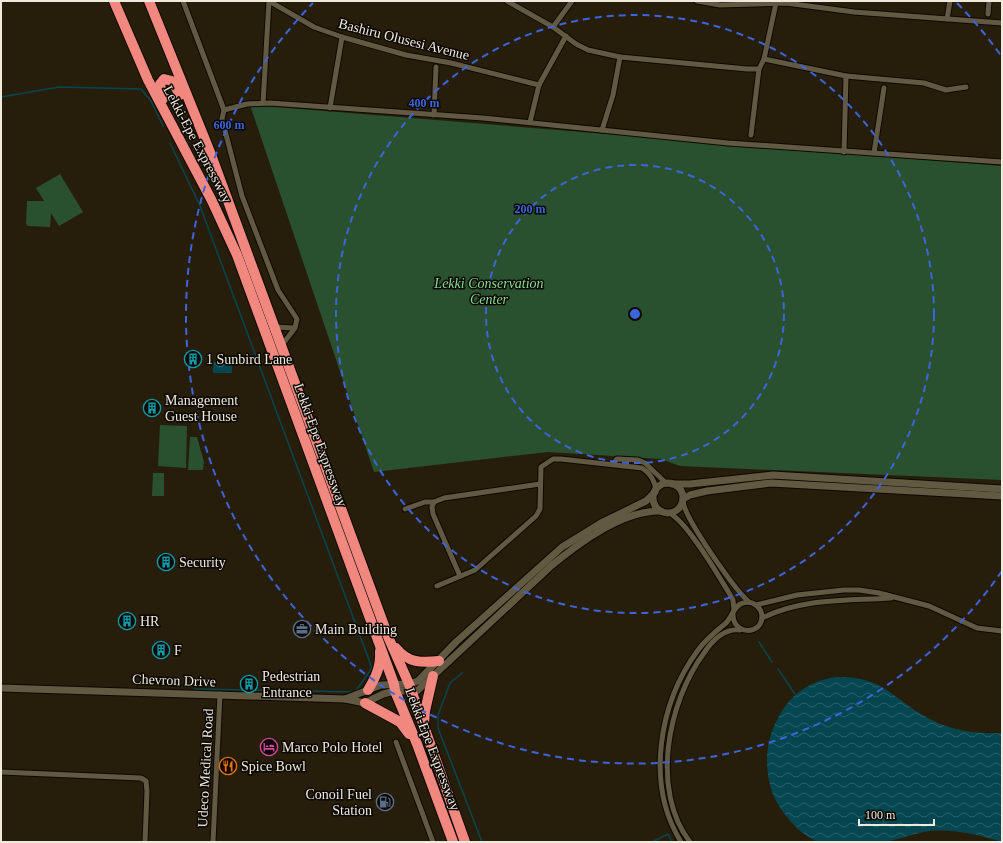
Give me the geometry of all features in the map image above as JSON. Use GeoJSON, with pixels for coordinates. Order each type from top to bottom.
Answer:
{"type":"FeatureCollection","features":[{"type":"Feature","properties":{"kind":"highway","name":"Lekki-Epe Expressway"},"geometry":{"type":"LineString","coordinates":[[114,1],[148,80],[224,225],[237,255],[380,647],[424,730],[465,842]]}},
{"type":"Feature","properties":{"kind":"highway","name":"Lekki-Epe Expressway"},"geometry":{"type":"LineString","coordinates":[[149,1],[210,152],[276,327],[389,639],[417,744],[452,842]]}},
{"type":"Feature","properties":{"kind":"highway"},"geometry":{"type":"LineString","coordinates":[[168,116],[160,89],[160,84],[164,79],[172,81],[188,110],[196,117]]}},
{"type":"Feature","properties":{"kind":"highway"},"geometry":{"type":"LineString","coordinates":[[365,604],[371,610],[390,661],[414,716],[440,786],[449,798]]}},
{"type":"Feature","properties":{"kind":"highway"},"geometry":{"type":"LineString","coordinates":[[389,639],[403,656],[410,660],[418,662],[439,661]]}},
{"type":"Feature","properties":{"kind":"highway"},"geometry":{"type":"LineString","coordinates":[[368,690],[376,678],[379,668],[380,647]]}},
{"type":"Feature","properties":{"kind":"highway"},"geometry":{"type":"LineString","coordinates":[[424,730],[425,711],[433,676]]}},
{"type":"Feature","properties":{"kind":"highway"},"geometry":{"type":"LineString","coordinates":[[365,703],[400,722],[417,744]]}},
{"type":"Feature","properties":{"kind":"street"},"geometry":{"type":"LineString","coordinates":[[183,1],[224,110],[222,119],[242,196],[278,290],[297,319],[294,328],[282,345]]}},
{"type":"Feature","properties":{"kind":"street"},"geometry":{"type":"LineString","coordinates":[[263,103],[269,1]]}},
{"type":"Feature","properties":{"kind":"street","name":"Bashiru Olusesi Avenue"},"geometry":{"type":"LineString","coordinates":[[269,1],[314,27],[342,37],[406,55],[438,60],[539,85]]}},
{"type":"Feature","properties":{"kind":"street"},"geometry":{"type":"LineString","coordinates":[[507,1],[553,27],[576,44],[588,50],[620,57],[680,64],[759,69]]}},
{"type":"Feature","properties":{"kind":"street"},"geometry":{"type":"LineString","coordinates":[[553,27],[572,1]]}},
{"type":"Feature","properties":{"kind":"street"},"geometry":{"type":"LineString","coordinates":[[697,1],[720,5],[776,3],[816,4],[854,12],[1002,23]]}},
{"type":"Feature","properties":{"kind":"street"},"geometry":{"type":"LineString","coordinates":[[948,19],[950,1]]}},
{"type":"Feature","properties":{"kind":"street"},"geometry":{"type":"LineString","coordinates":[[988,14],[989,1]]}},
{"type":"Feature","properties":{"kind":"street"},"geometry":{"type":"LineString","coordinates":[[751,136],[759,69],[764,59],[776,3]]}},
{"type":"Feature","properties":{"kind":"street"},"geometry":{"type":"LineString","coordinates":[[530,122],[539,85],[566,36]]}},
{"type":"Feature","properties":{"kind":"street"},"geometry":{"type":"LineString","coordinates":[[330,108],[342,37]]}},
{"type":"Feature","properties":{"kind":"street"},"geometry":{"type":"LineString","coordinates":[[602,130],[613,96],[620,57]]}},
{"type":"Feature","properties":{"kind":"street"},"geometry":{"type":"LineString","coordinates":[[764,59],[846,76],[924,83],[946,90],[966,87]]}},
{"type":"Feature","properties":{"kind":"street"},"geometry":{"type":"LineString","coordinates":[[434,115],[436,68]]}},
{"type":"Feature","properties":{"kind":"street"},"geometry":{"type":"LineString","coordinates":[[844,152],[846,76]]}},
{"type":"Feature","properties":{"kind":"street"},"geometry":{"type":"LineString","coordinates":[[874,153],[884,88]]}},
{"type":"Feature","properties":{"kind":"street"},"geometry":{"type":"LineString","coordinates":[[224,110],[247,104],[263,103],[530,122],[728,143],[1002,162]]}},
{"type":"Feature","properties":{"kind":"street"},"geometry":{"type":"LineString","coordinates":[[276,327],[280,329],[294,328]]}},
{"type":"Feature","properties":{"kind":"street"},"geometry":{"type":"LineString","coordinates":[[614,464],[617,459],[638,460],[651,466],[670,484],[680,490],[687,515],[732,582],[749,602],[756,605],[762,618]]}},
{"type":"Feature","properties":{"kind":"street"},"geometry":{"type":"LineString","coordinates":[[437,586],[475,570],[536,516],[540,509],[541,467],[553,460],[614,464],[617,467],[642,468],[652,479],[655,492],[655,505],[661,511]]}},
{"type":"Feature","properties":{"kind":"street"},"geometry":{"type":"LineString","coordinates":[[365,703],[383,694],[418,681],[456,642],[562,547],[601,522],[646,501],[662,485],[690,484],[773,475],[1002,489]]}},
{"type":"Feature","properties":{"kind":"street"},"geometry":{"type":"LineString","coordinates":[[669,513],[678,509],[683,501],[690,495],[707,491],[772,483],[1002,496]]}},
{"type":"Feature","properties":{"kind":"street"},"geometry":{"type":"LineString","coordinates":[[405,509],[425,502],[434,502],[444,498],[540,484]]}},
{"type":"Feature","properties":{"kind":"street"},"geometry":{"type":"LineString","coordinates":[[434,502],[432,507],[433,514],[460,576]]}},
{"type":"Feature","properties":{"kind":"street"},"geometry":{"type":"LineString","coordinates":[[402,687],[418,690],[551,566],[575,548],[603,530],[646,512],[661,511],[678,518],[729,593],[732,600],[734,623],[742,630]]}},
{"type":"Feature","properties":{"kind":"street"},"geometry":{"type":"LineString","coordinates":[[756,605],[797,596],[844,590],[879,593],[929,606],[977,628],[1002,631]]}},
{"type":"Feature","properties":{"kind":"street"},"geometry":{"type":"LineString","coordinates":[[690,842],[678,821],[670,789],[668,753],[672,723],[682,691],[694,668],[710,644],[725,633],[734,629],[750,631],[755,629],[762,618],[786,608],[823,601],[896,598]]}},
{"type":"Feature","properties":{"kind":"street"},"geometry":{"type":"LineString","coordinates":[[681,842],[669,817],[662,786],[660,759],[666,718],[676,689],[690,662],[703,644],[728,621],[739,604],[749,602]]}},
{"type":"Feature","properties":{"kind":"street","name":"Chevron Drive"},"geometry":{"type":"LineString","coordinates":[[346,699],[381,685],[402,687]]}},
{"type":"Feature","properties":{"kind":"street","name":"Chevron Drive"},"geometry":{"type":"LineString","coordinates":[[1,688],[346,699],[365,703]]}},
{"type":"Feature","properties":{"kind":"street","name":"Udeco Medical Road"},"geometry":{"type":"LineString","coordinates":[[213,842],[220,694]]}},
{"type":"Feature","properties":{"kind":"street"},"geometry":{"type":"LineString","coordinates":[[396,742],[433,842]]}},
{"type":"Feature","properties":{"kind":"street"},"geometry":{"type":"LineString","coordinates":[[1,772],[141,778],[146,781],[147,791],[145,842]]}},
{"type":"Feature","properties":{"kind":"green space","name":"Lekki Conservation Center"},"geometry":{"type":"Polygon","coordinates":[[[250,105],[1002,166],[1002,480],[680,466],[661,459],[548,452],[374,472],[250,105]]]}},
{"type":"Feature","properties":{"kind":"green space"},"geometry":{"type":"Polygon","coordinates":[[[60,174],[83,212],[59,226],[51,213],[50,227],[28,226],[26,224],[27,201],[44,201],[36,188],[60,174]]]}},
{"type":"Feature","properties":{"kind":"green space"},"geometry":{"type":"Polygon","coordinates":[[[160,425],[187,426],[186,468],[158,466],[160,425]]]}},
{"type":"Feature","properties":{"kind":"green space"},"geometry":{"type":"Polygon","coordinates":[[[190,437],[197,437],[204,462],[203,470],[188,470],[190,437]]]}},
{"type":"Feature","properties":{"kind":"green space"},"geometry":{"type":"Polygon","coordinates":[[[153,473],[164,473],[164,496],[152,496],[153,473]]]}},
{"type":"Feature","properties":{"kind":"water"},"geometry":{"type":"Polygon","coordinates":[[[213,362],[232,362],[232,373],[213,373],[213,362]]]}},
{"type":"Feature","properties":{"kind":"water"},"geometry":{"type":"Polygon","coordinates":[[[836,677],[865,680],[876,684],[928,718],[946,726],[964,731],[1002,733],[1002,842],[967,833],[930,831],[883,842],[819,842],[811,839],[797,828],[778,804],[771,789],[767,770],[767,761],[771,734],[784,708],[796,695],[810,685],[836,677]]]}},
{"type":"Feature","properties":{"kind":"waterway"},"geometry":{"type":"LineString","coordinates":[[1,97],[59,87],[141,89],[151,101],[163,126]]}},
{"type":"Feature","properties":{"kind":"waterway"},"geometry":{"type":"LineString","coordinates":[[170,143],[200,206],[372,668],[355,692],[195,689]]}},
{"type":"Feature","properties":{"kind":"waterway"},"geometry":{"type":"LineString","coordinates":[[759,642],[772,662]]}},
{"type":"Feature","properties":{"kind":"waterway"},"geometry":{"type":"LineString","coordinates":[[778,669],[795,694]]}},
{"type":"Feature","properties":{"kind":"waterway"},"geometry":{"type":"LineString","coordinates":[[462,673],[450,683],[438,715],[438,728],[482,842]]}},
{"type":"Feature","properties":{"kind":"waterway"},"geometry":{"type":"LineString","coordinates":[[652,842],[668,834],[672,842]]}},
{"type":"Feature","properties":{"kind":"place","name":"1 Sunbird Lane"},"geometry":{"type":"Point","coordinates":[193,359]}},
{"type":"Feature","properties":{"kind":"place","name":"Management Guest House"},"geometry":{"type":"Point","coordinates":[152,408]}},
{"type":"Feature","properties":{"kind":"place","name":"Security"},"geometry":{"type":"Point","coordinates":[166,562]}},
{"type":"Feature","properties":{"kind":"place","name":"HR"},"geometry":{"type":"Point","coordinates":[127,621]}},
{"type":"Feature","properties":{"kind":"place","name":"Main Building"},"geometry":{"type":"Point","coordinates":[302,629]}},
{"type":"Feature","properties":{"kind":"place","name":"F"},"geometry":{"type":"Point","coordinates":[161,650]}},
{"type":"Feature","properties":{"kind":"place","name":"Pedestrian Entrance"},"geometry":{"type":"Point","coordinates":[249,684]}},
{"type":"Feature","properties":{"kind":"place","name":"Marco Polo Hotel"},"geometry":{"type":"Point","coordinates":[269,747]}},
{"type":"Feature","properties":{"kind":"place","name":"Spice Bowl"},"geometry":{"type":"Point","coordinates":[228,766]}},
{"type":"Feature","properties":{"kind":"place","name":"Conoil Fuel Station"},"geometry":{"type":"Point","coordinates":[385,802]}}]}
